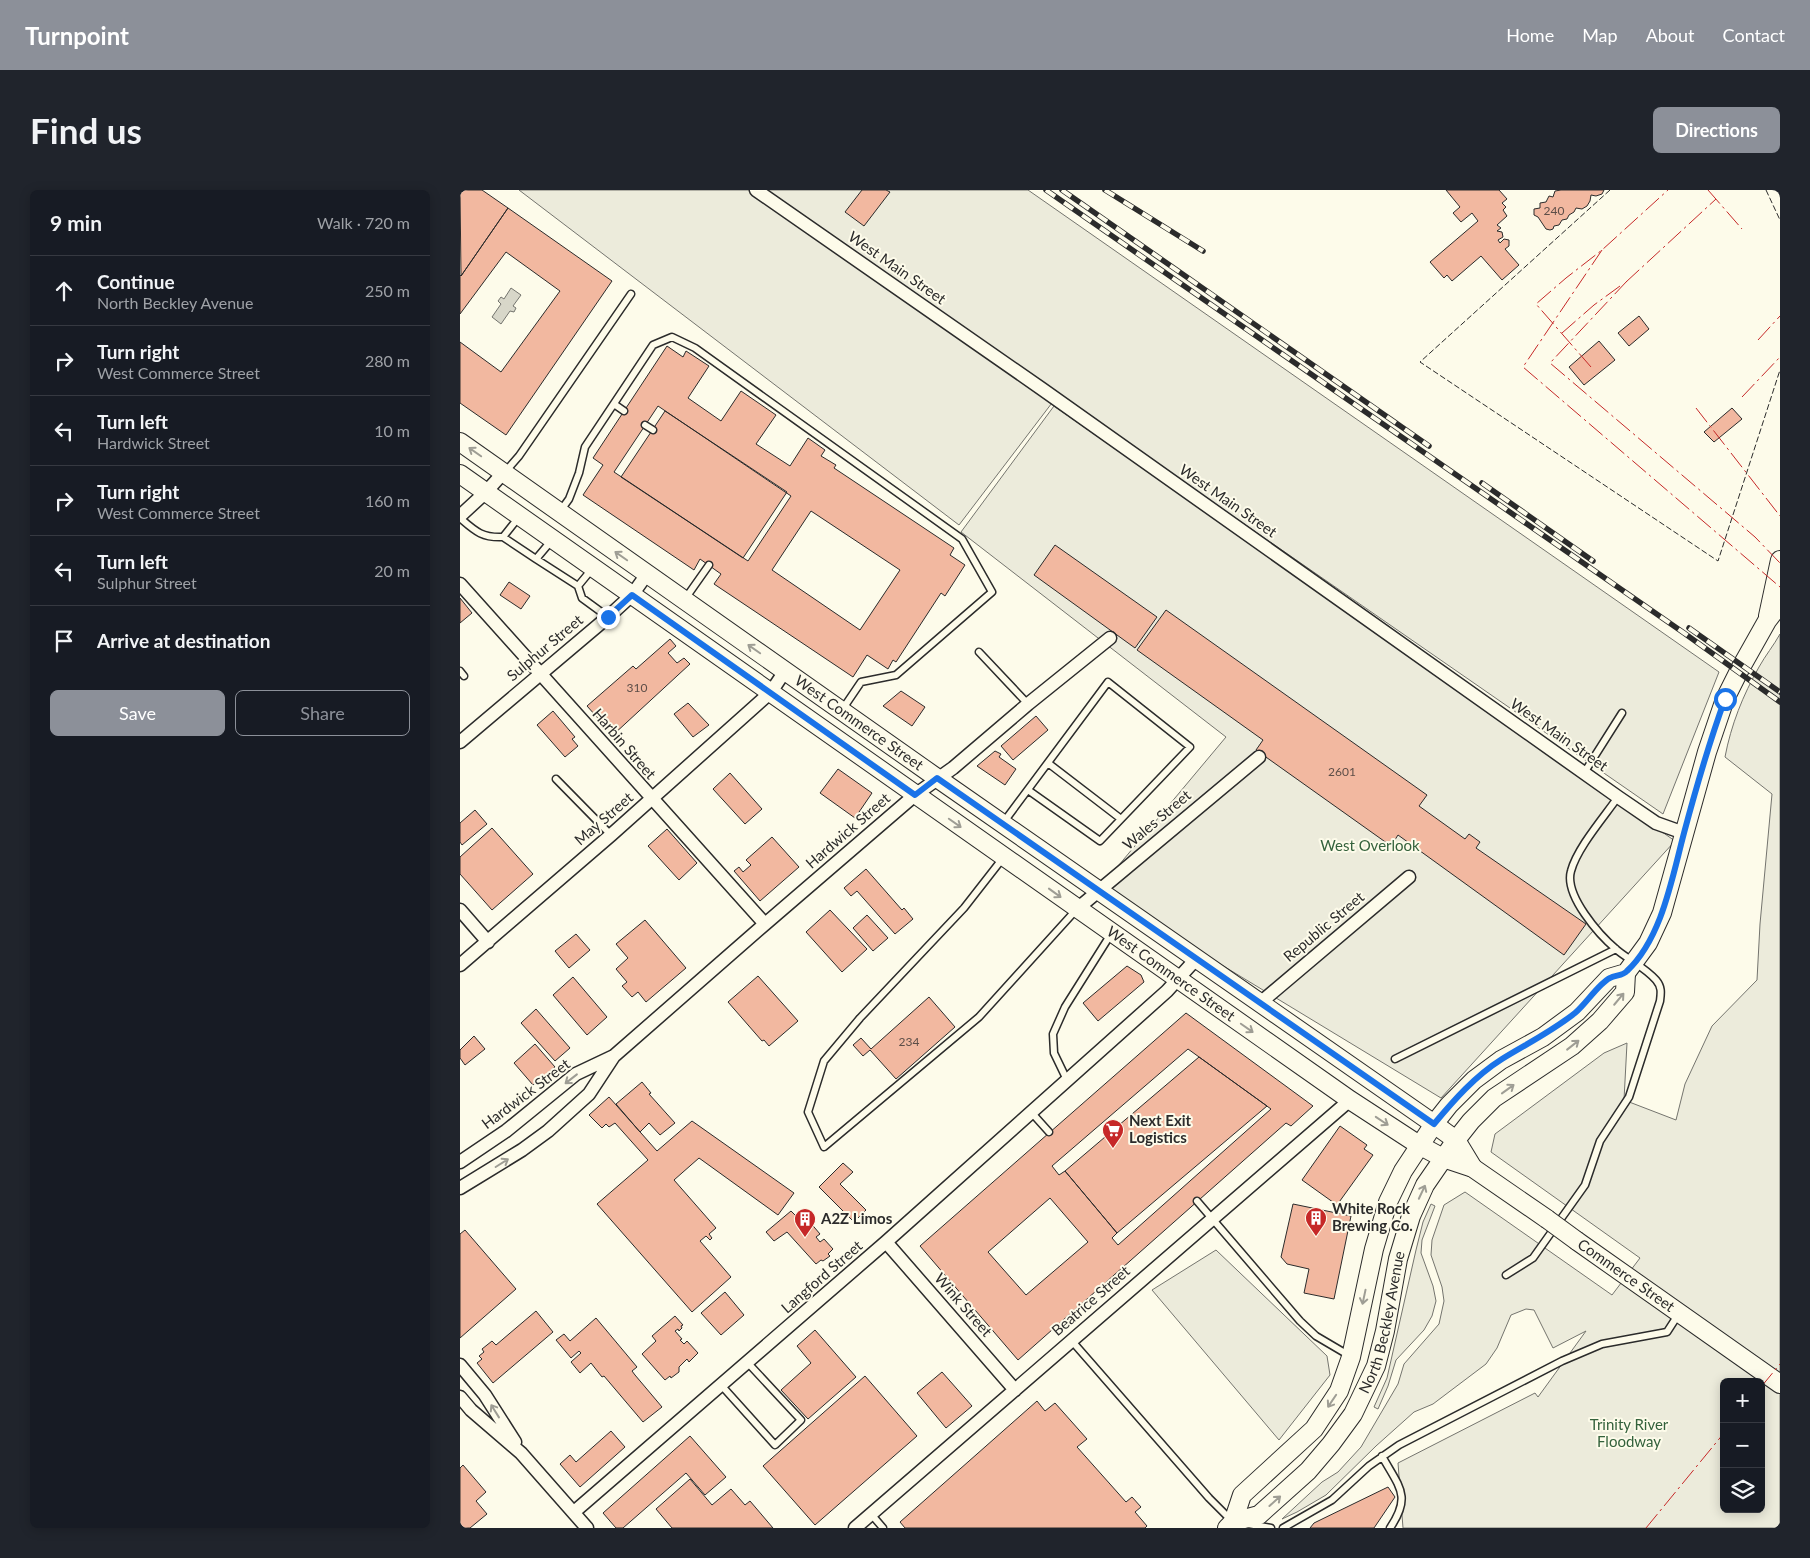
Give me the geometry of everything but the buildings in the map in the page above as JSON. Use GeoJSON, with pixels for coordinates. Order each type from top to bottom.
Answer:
{"type":"FeatureCollection","features":[{"type":"Feature","properties":{"kind":"main road","name":"West Commerce Street"},"geometry":{"type":"LineString","coordinates":[[460,442],[1002,824],[1456,1140]]}},
{"type":"Feature","properties":{"kind":"main road","name":"West Commerce Street"},"geometry":{"type":"LineString","coordinates":[[460,474],[1350,1100],[1443,1158]]}},
{"type":"Feature","properties":{"kind":"main road","name":"North Beckley Avenue"},"geometry":{"type":"LineString","coordinates":[[1767,621],[1780,560]]}},
{"type":"Feature","properties":{"kind":"main road","name":"North Beckley Avenue"},"geometry":{"type":"LineString","coordinates":[[1230,1525],[1259,1515],[1308,1471],[1353,1414],[1376,1366],[1385,1331],[1398,1259],[1411,1216],[1425,1185],[1456,1140],[1471,1121],[1494,1098],[1572,1046],[1600,1021],[1625,992],[1630,968],[1648,943],[1662,913],[1707,752],[1725,699],[1767,621],[1780,604]]}},
{"type":"Feature","properties":{"kind":"main road","name":"North Beckley Avenue"},"geometry":{"type":"LineString","coordinates":[[1230,1525],[1242,1495],[1314,1429],[1339,1391],[1351,1357],[1374,1250],[1388,1202],[1403,1171],[1434,1124],[1449,1105],[1474,1080],[1501,1060],[1543,1037],[1577,1012],[1609,978],[1630,968]]}},
{"type":"Feature","properties":{"kind":"main road","name":"Commerce Street"},"geometry":{"type":"LineString","coordinates":[[1456,1140],[1473,1168]]}},
{"type":"Feature","properties":{"kind":"main road","name":"Commerce Street"},"geometry":{"type":"LineString","coordinates":[[1443,1158],[1473,1168],[1780,1384]]}},
{"type":"Feature","properties":{"kind":"main road"},"geometry":{"type":"LineString","coordinates":[[1351,1357],[1376,1366]]}},
{"type":"Feature","properties":{"kind":"street","name":"West Main Street"},"geometry":{"type":"LineString","coordinates":[[756,190],[1042,389],[1584,774],[1656,823],[1684,833]]}},
{"type":"Feature","properties":{"kind":"street"},"geometry":{"type":"LineString","coordinates":[[460,517],[504,472]]}},
{"type":"Feature","properties":{"kind":"street","name":"Sulphur Street"},"geometry":{"type":"LineString","coordinates":[[460,742],[608,617],[632,595],[647,574]]}},
{"type":"Feature","properties":{"kind":"street","name":"Harbin Street"},"geometry":{"type":"LineString","coordinates":[[460,584],[764,924]]}},
{"type":"Feature","properties":{"kind":"street","name":"Hardwick Street"},"geometry":{"type":"LineString","coordinates":[[460,1188],[522,1150],[548,1130],[589,1094],[614,1056],[764,924],[915,795],[953,768],[1110,638]]}},
{"type":"Feature","properties":{"kind":"street","name":"May Street"},"geometry":{"type":"LineString","coordinates":[[460,965],[611,835],[771,692],[785,671]]}},
{"type":"Feature","properties":{"kind":"street","name":"Wales Street"},"geometry":{"type":"LineString","coordinates":[[1077,909],[1258,757]]}},
{"type":"Feature","properties":{"kind":"street","name":"Republic Street"},"geometry":{"type":"LineString","coordinates":[[1260,1003],[1409,877]]}},
{"type":"Feature","properties":{"kind":"street"},"geometry":{"type":"LineString","coordinates":[[460,910],[488,942]]}},
{"type":"Feature","properties":{"kind":"street","name":"Langford Street"},"geometry":{"type":"LineString","coordinates":[[574,1512],[886,1242],[1178,980],[1196,959]]}},
{"type":"Feature","properties":{"kind":"street","name":"Hardwick Street"},"geometry":{"type":"LineString","coordinates":[[460,1162],[506,1131],[576,1074],[614,1056]]}},
{"type":"Feature","properties":{"kind":"street","name":"Beatrice Street"},"geometry":{"type":"LineString","coordinates":[[855,1528],[1350,1100]]}},
{"type":"Feature","properties":{"kind":"street","name":"Wink Street"},"geometry":{"type":"LineString","coordinates":[[886,1242],[1015,1390]]}},
{"type":"Feature","properties":{"kind":"street"},"geometry":{"type":"LineString","coordinates":[[460,1366],[485,1395],[521,1453]]}},
{"type":"Feature","properties":{"kind":"street"},"geometry":{"type":"LineString","coordinates":[[460,1397],[471,1410],[521,1453],[588,1528]]}},
{"type":"Feature","properties":{"kind":"lane"},"geometry":{"type":"LineString","coordinates":[[504,472],[519,456],[631,294]]}},
{"type":"Feature","properties":{"kind":"lane"},"geometry":{"type":"LineString","coordinates":[[560,512],[573,491],[586,447],[653,346],[672,337],[695,348],[962,539],[992,592],[896,674],[861,682],[842,711]]}},
{"type":"Feature","properties":{"kind":"lane"},"geometry":{"type":"LineString","coordinates":[[614,404],[624,411]]}},
{"type":"Feature","properties":{"kind":"lane"},"geometry":{"type":"LineString","coordinates":[[646,425],[653,430]]}},
{"type":"Feature","properties":{"kind":"lane"},"geometry":{"type":"LineString","coordinates":[[460,517],[477,533],[491,538],[503,536],[520,516]]}},
{"type":"Feature","properties":{"kind":"lane"},"geometry":{"type":"LineString","coordinates":[[503,536],[578,586],[582,598],[608,617]]}},
{"type":"Feature","properties":{"kind":"lane"},"geometry":{"type":"LineString","coordinates":[[536,559],[553,539]]}},
{"type":"Feature","properties":{"kind":"lane"},"geometry":{"type":"LineString","coordinates":[[685,600],[709,565]]}},
{"type":"Feature","properties":{"kind":"lane"},"geometry":{"type":"LineString","coordinates":[[578,586],[593,567]]}},
{"type":"Feature","properties":{"kind":"lane"},"geometry":{"type":"LineString","coordinates":[[979,652],[1028,704]]}},
{"type":"Feature","properties":{"kind":"lane"},"geometry":{"type":"LineString","coordinates":[[1002,824],[1108,682],[1190,747],[1100,841],[1028,790]]}},
{"type":"Feature","properties":{"kind":"lane"},"geometry":{"type":"LineString","coordinates":[[1584,774],[1622,713]]}},
{"type":"Feature","properties":{"kind":"lane"},"geometry":{"type":"LineString","coordinates":[[1048,763],[1121,819]]}},
{"type":"Feature","properties":{"kind":"lane"},"geometry":{"type":"LineString","coordinates":[[556,779],[611,835]]}},
{"type":"Feature","properties":{"kind":"lane"},"geometry":{"type":"LineString","coordinates":[[1506,1275],[1533,1258],[1585,1185],[1600,1141],[1629,1097],[1660,1002],[1661,989],[1656,980],[1630,968],[1616,949],[1589,920],[1572,890],[1570,872],[1583,846],[1618,797]]}},
{"type":"Feature","properties":{"kind":"lane"},"geometry":{"type":"LineString","coordinates":[[1004,857],[964,908],[860,1018],[824,1061],[808,1112],[824,1147],[979,1017],[1077,909]]}},
{"type":"Feature","properties":{"kind":"lane"},"geometry":{"type":"LineString","coordinates":[[1067,1080],[1054,1053],[1053,1034],[1065,1007],[1112,934]]}},
{"type":"Feature","properties":{"kind":"lane"},"geometry":{"type":"LineString","coordinates":[[1395,1059],[1616,949]]}},
{"type":"Feature","properties":{"kind":"lane"},"geometry":{"type":"LineString","coordinates":[[1031,1112],[1049,1132]]}},
{"type":"Feature","properties":{"kind":"lane"},"geometry":{"type":"LineString","coordinates":[[1197,1201],[1300,1321],[1316,1336],[1351,1357]]}},
{"type":"Feature","properties":{"kind":"lane"},"geometry":{"type":"LineString","coordinates":[[1283,1528],[1332,1500],[1382,1456],[1562,1361],[1602,1344],[1667,1332],[1686,1317]]}},
{"type":"Feature","properties":{"kind":"lane"},"geometry":{"type":"LineString","coordinates":[[1072,1340],[1209,1498],[1230,1525],[1269,1528]]}},
{"type":"Feature","properties":{"kind":"lane"},"geometry":{"type":"LineString","coordinates":[[721,1385],[775,1445],[801,1420],[747,1362]]}},
{"type":"Feature","properties":{"kind":"lane"},"geometry":{"type":"LineString","coordinates":[[1382,1456],[1400,1488],[1403,1500],[1400,1513],[1390,1528]]}},
{"type":"Feature","properties":{"kind":"lane"},"geometry":{"type":"LineString","coordinates":[[871,1514],[883,1528]]}},
{"type":"Feature","properties":{"kind":"green space"},"geometry":{"type":"Polygon","coordinates":[[[519,190],[1028,190],[1719,672],[1663,814],[1058,395],[959,525],[519,190]]]}},
{"type":"Feature","properties":{"kind":"green space","name":"West Overlook"},"geometry":{"type":"Polygon","coordinates":[[[1054,406],[1675,841],[1441,1098],[1098,890],[1226,737],[961,532],[1054,406]]]}},
{"type":"Feature","properties":{"kind":"green space","name":"Trinity River Floodway"},"geometry":{"type":"Polygon","coordinates":[[[1780,634],[1780,1528],[1403,1528],[1398,1463],[1535,1393],[1538,1397],[1586,1331],[1553,1348],[1534,1310],[1526,1309],[1511,1315],[1497,1348],[1486,1364],[1433,1404],[1414,1412],[1326,1495],[1282,1519],[1322,1482],[1338,1472],[1361,1447],[1398,1384],[1404,1364],[1439,1324],[1444,1301],[1442,1287],[1431,1255],[1432,1240],[1444,1205],[1465,1192],[1612,1295],[1640,1258],[1491,1152],[1495,1134],[1604,1053],[1627,1043],[1624,1100],[1676,1120],[1685,1084],[1712,1026],[1757,980],[1760,924],[1772,794],[1725,757],[1734,722],[1759,667],[1780,634]]]}},
{"type":"Feature","properties":{"kind":"green space"},"geometry":{"type":"Polygon","coordinates":[[[1431,1204],[1435,1206],[1422,1240],[1421,1253],[1433,1286],[1436,1301],[1432,1316],[1424,1330],[1396,1360],[1378,1409],[1374,1407],[1387,1378],[1423,1222],[1431,1204]]]}},
{"type":"Feature","properties":{"kind":"green space"},"geometry":{"type":"Polygon","coordinates":[[[1216,1250],[1327,1356],[1330,1375],[1279,1440],[1152,1290],[1216,1250]]]}},
{"type":"Feature","properties":{"kind":"shaded area"},"geometry":{"type":"Polygon","coordinates":[[[511,288],[521,295],[513,306],[516,308],[514,312],[510,311],[501,324],[492,317],[501,304],[498,301],[501,297],[504,299],[511,288]]]}},
{"type":"Feature","properties":{"kind":"railway"},"geometry":{"type":"LineString","coordinates":[[1046,190],[1684,633],[1780,702]]}},
{"type":"Feature","properties":{"kind":"railway"},"geometry":{"type":"LineString","coordinates":[[1062,190],[1429,446]]}},
{"type":"Feature","properties":{"kind":"railway"},"geometry":{"type":"LineString","coordinates":[[1105,190],[1203,251]]}},
{"type":"Feature","properties":{"kind":"railway"},"geometry":{"type":"LineString","coordinates":[[1482,483],[1593,561]]}},
{"type":"Feature","properties":{"kind":"railway"},"geometry":{"type":"LineString","coordinates":[[1689,628],[1780,692]]}},
{"type":"Feature","properties":{"kind":"fence"},"geometry":{"type":"LineString","coordinates":[[1610,190],[1420,362],[1718,561],[1780,370]]}},
{"type":"Feature","properties":{"kind":"fence"},"geometry":{"type":"LineString","coordinates":[[1766,190],[1780,220]]}},
{"type":"Feature","properties":{"kind":"power"},"geometry":{"type":"LineString","coordinates":[[1591,367],[1536,304],[1602,250],[1668,190]]}},
{"type":"Feature","properties":{"kind":"power"},"geometry":{"type":"LineString","coordinates":[[1708,190],[1742,229]]}},
{"type":"Feature","properties":{"kind":"power"},"geometry":{"type":"LineString","coordinates":[[1626,282],[1716,199]]}},
{"type":"Feature","properties":{"kind":"power"},"geometry":{"type":"LineString","coordinates":[[1602,250],[1523,367],[1780,587]]}},
{"type":"Feature","properties":{"kind":"power"},"geometry":{"type":"LineString","coordinates":[[1627,281],[1550,363],[1755,537],[1780,563]]}},
{"type":"Feature","properties":{"kind":"power"},"geometry":{"type":"LineString","coordinates":[[1562,333],[1594,305],[1620,286]]}},
{"type":"Feature","properties":{"kind":"power"},"geometry":{"type":"LineString","coordinates":[[1758,340],[1780,316]]}},
{"type":"Feature","properties":{"kind":"power"},"geometry":{"type":"LineString","coordinates":[[1742,397],[1780,357]]}},
{"type":"Feature","properties":{"kind":"power"},"geometry":{"type":"LineString","coordinates":[[1696,408],[1780,516]]}},
{"type":"Feature","properties":{"kind":"power"},"geometry":{"type":"LineString","coordinates":[[1765,1382],[1780,1364]]}},
{"type":"Feature","properties":{"kind":"power"},"geometry":{"type":"LineString","coordinates":[[1646,1528],[1720,1438]]}},
{"type":"Feature","properties":{"kind":"place","name":"Next Exit Logistics"},"geometry":{"type":"Point","coordinates":[1113,1149]}},
{"type":"Feature","properties":{"kind":"place","name":"White Rock Brewing Co."},"geometry":{"type":"Point","coordinates":[1316,1237]}},
{"type":"Feature","properties":{"kind":"place","name":"A2Z Limos"},"geometry":{"type":"Point","coordinates":[805,1238]}},
{"type":"Feature","properties":{"kind":"route"},"geometry":{"type":"LineString","coordinates":[[608,617],[632,595],[915,795],[937,778],[1434,1124],[1449,1105],[1474,1080],[1501,1060],[1543,1037],[1577,1012],[1609,978],[1626,973],[1648,943],[1662,913],[1707,752],[1725,699]]}}]}
